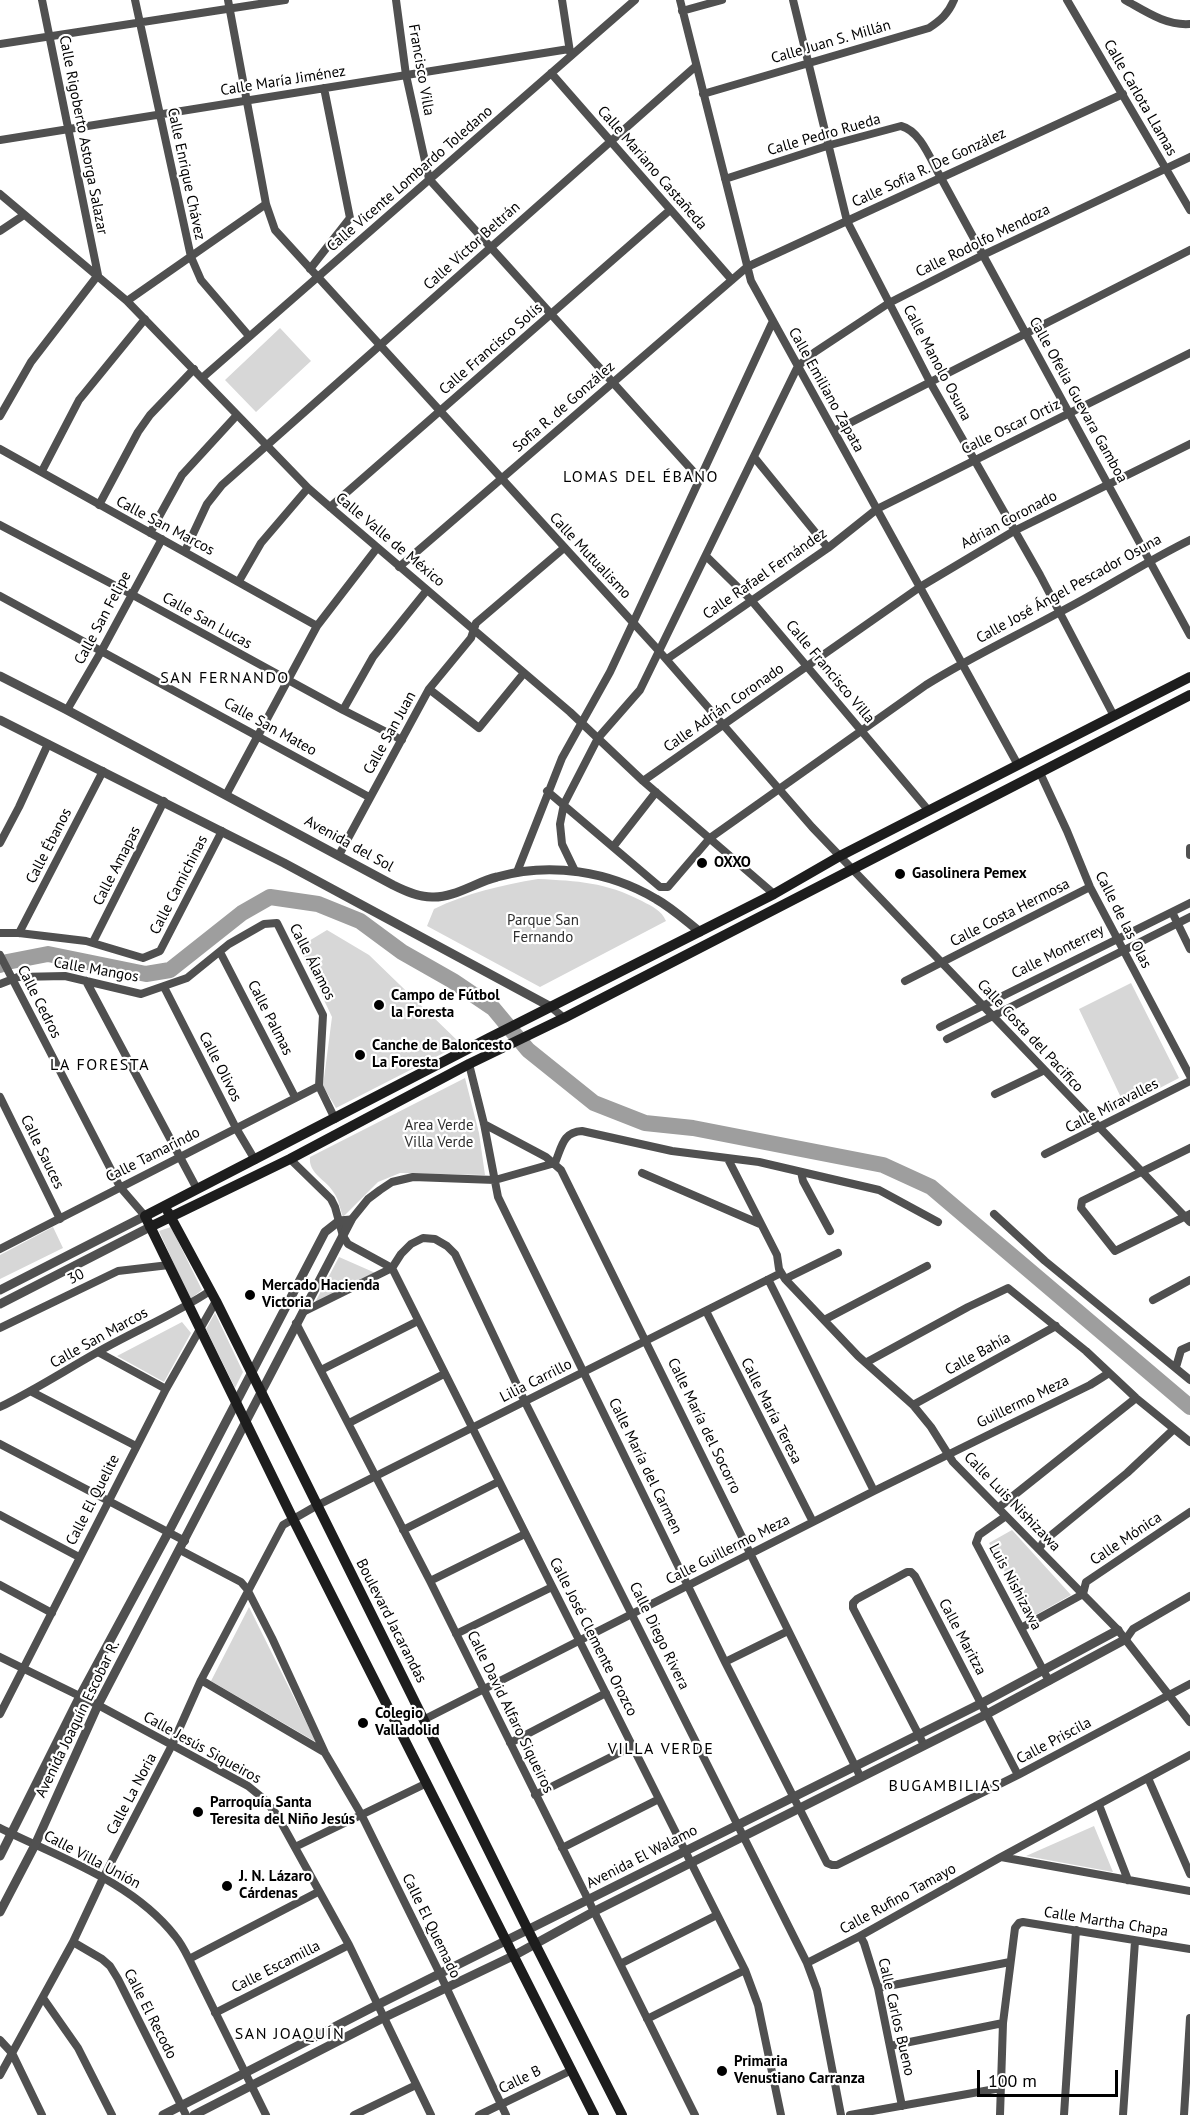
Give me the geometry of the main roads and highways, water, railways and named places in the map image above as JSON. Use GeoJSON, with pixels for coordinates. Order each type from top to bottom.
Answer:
{"type":"FeatureCollection","features":[{"type":"Feature","properties":{"kind":"main road"},"geometry":{"type":"LineString","coordinates":[[594,2115],[293,1519],[145,1216],[774,894],[840,856],[1190,677]]}},
{"type":"Feature","properties":{"kind":"main road"},"geometry":{"type":"LineString","coordinates":[[150,1227],[291,1158],[469,1064],[495,1053],[851,868],[1190,696]]}},
{"type":"Feature","properties":{"kind":"main road","name":"Boulevard Jacarandas"},"geometry":{"type":"LineString","coordinates":[[163,1207],[171,1215],[213,1296],[622,2115]]}},
{"type":"Feature","properties":{"kind":"waterway"},"geometry":{"type":"LineString","coordinates":[[0,965],[48,954],[146,974],[170,970],[242,913],[270,897],[318,904],[360,921],[402,952],[453,981],[493,1008],[528,1050],[594,1103],[645,1123],[693,1128],[883,1165],[931,1187],[1190,1407]]}},
{"type":"Feature","properties":{"kind":"place","name":"OXXO"},"geometry":{"type":"Point","coordinates":[702,863]}},
{"type":"Feature","properties":{"kind":"place","name":"Gasolinera Pemex"},"geometry":{"type":"Point","coordinates":[900,874]}},
{"type":"Feature","properties":{"kind":"place","name":"Campo de Fútbol la Foresta"},"geometry":{"type":"Point","coordinates":[379,1005]}},
{"type":"Feature","properties":{"kind":"place","name":"Canche de Baloncesto La Foresta"},"geometry":{"type":"Point","coordinates":[360,1055]}},
{"type":"Feature","properties":{"kind":"place","name":"Mercado Hacienda Victoria"},"geometry":{"type":"Point","coordinates":[250,1295]}},
{"type":"Feature","properties":{"kind":"place","name":"Colegio Valladolid"},"geometry":{"type":"Point","coordinates":[363,1723]}},
{"type":"Feature","properties":{"kind":"place","name":"Parroquía Santa Teresita del Niño Jesús"},"geometry":{"type":"Point","coordinates":[198,1812]}},
{"type":"Feature","properties":{"kind":"place","name":"J. N. Lázaro Cárdenas"},"geometry":{"type":"Point","coordinates":[227,1886]}},
{"type":"Feature","properties":{"kind":"place","name":"Primaria Venustiano Carranza"},"geometry":{"type":"Point","coordinates":[722,2071]}},
{"type":"Feature","properties":{"kind":"district","name":"LOMAS DEL ÉBANO"},"geometry":{"type":"Point","coordinates":[641,477]}},
{"type":"Feature","properties":{"kind":"district","name":"SAN FERNANDO"},"geometry":{"type":"Point","coordinates":[225,678]}},
{"type":"Feature","properties":{"kind":"district","name":"LA FORESTA"},"geometry":{"type":"Point","coordinates":[100,1065]}},
{"type":"Feature","properties":{"kind":"district","name":"VILLA VERDE"},"geometry":{"type":"Point","coordinates":[661,1749]}},
{"type":"Feature","properties":{"kind":"district","name":"BUGAMBILIAS"},"geometry":{"type":"Point","coordinates":[945,1786]}},
{"type":"Feature","properties":{"kind":"district","name":"SAN JOAQUÍN"},"geometry":{"type":"Point","coordinates":[290,2034]}},
{"type":"Feature","properties":{"kind":"park label","name":"Parque San Fernando"},"geometry":{"type":"Point","coordinates":[543,930]}},
{"type":"Feature","properties":{"kind":"park label","name":"Area Verde Villa Verde"},"geometry":{"type":"Point","coordinates":[439,1134]}}]}
